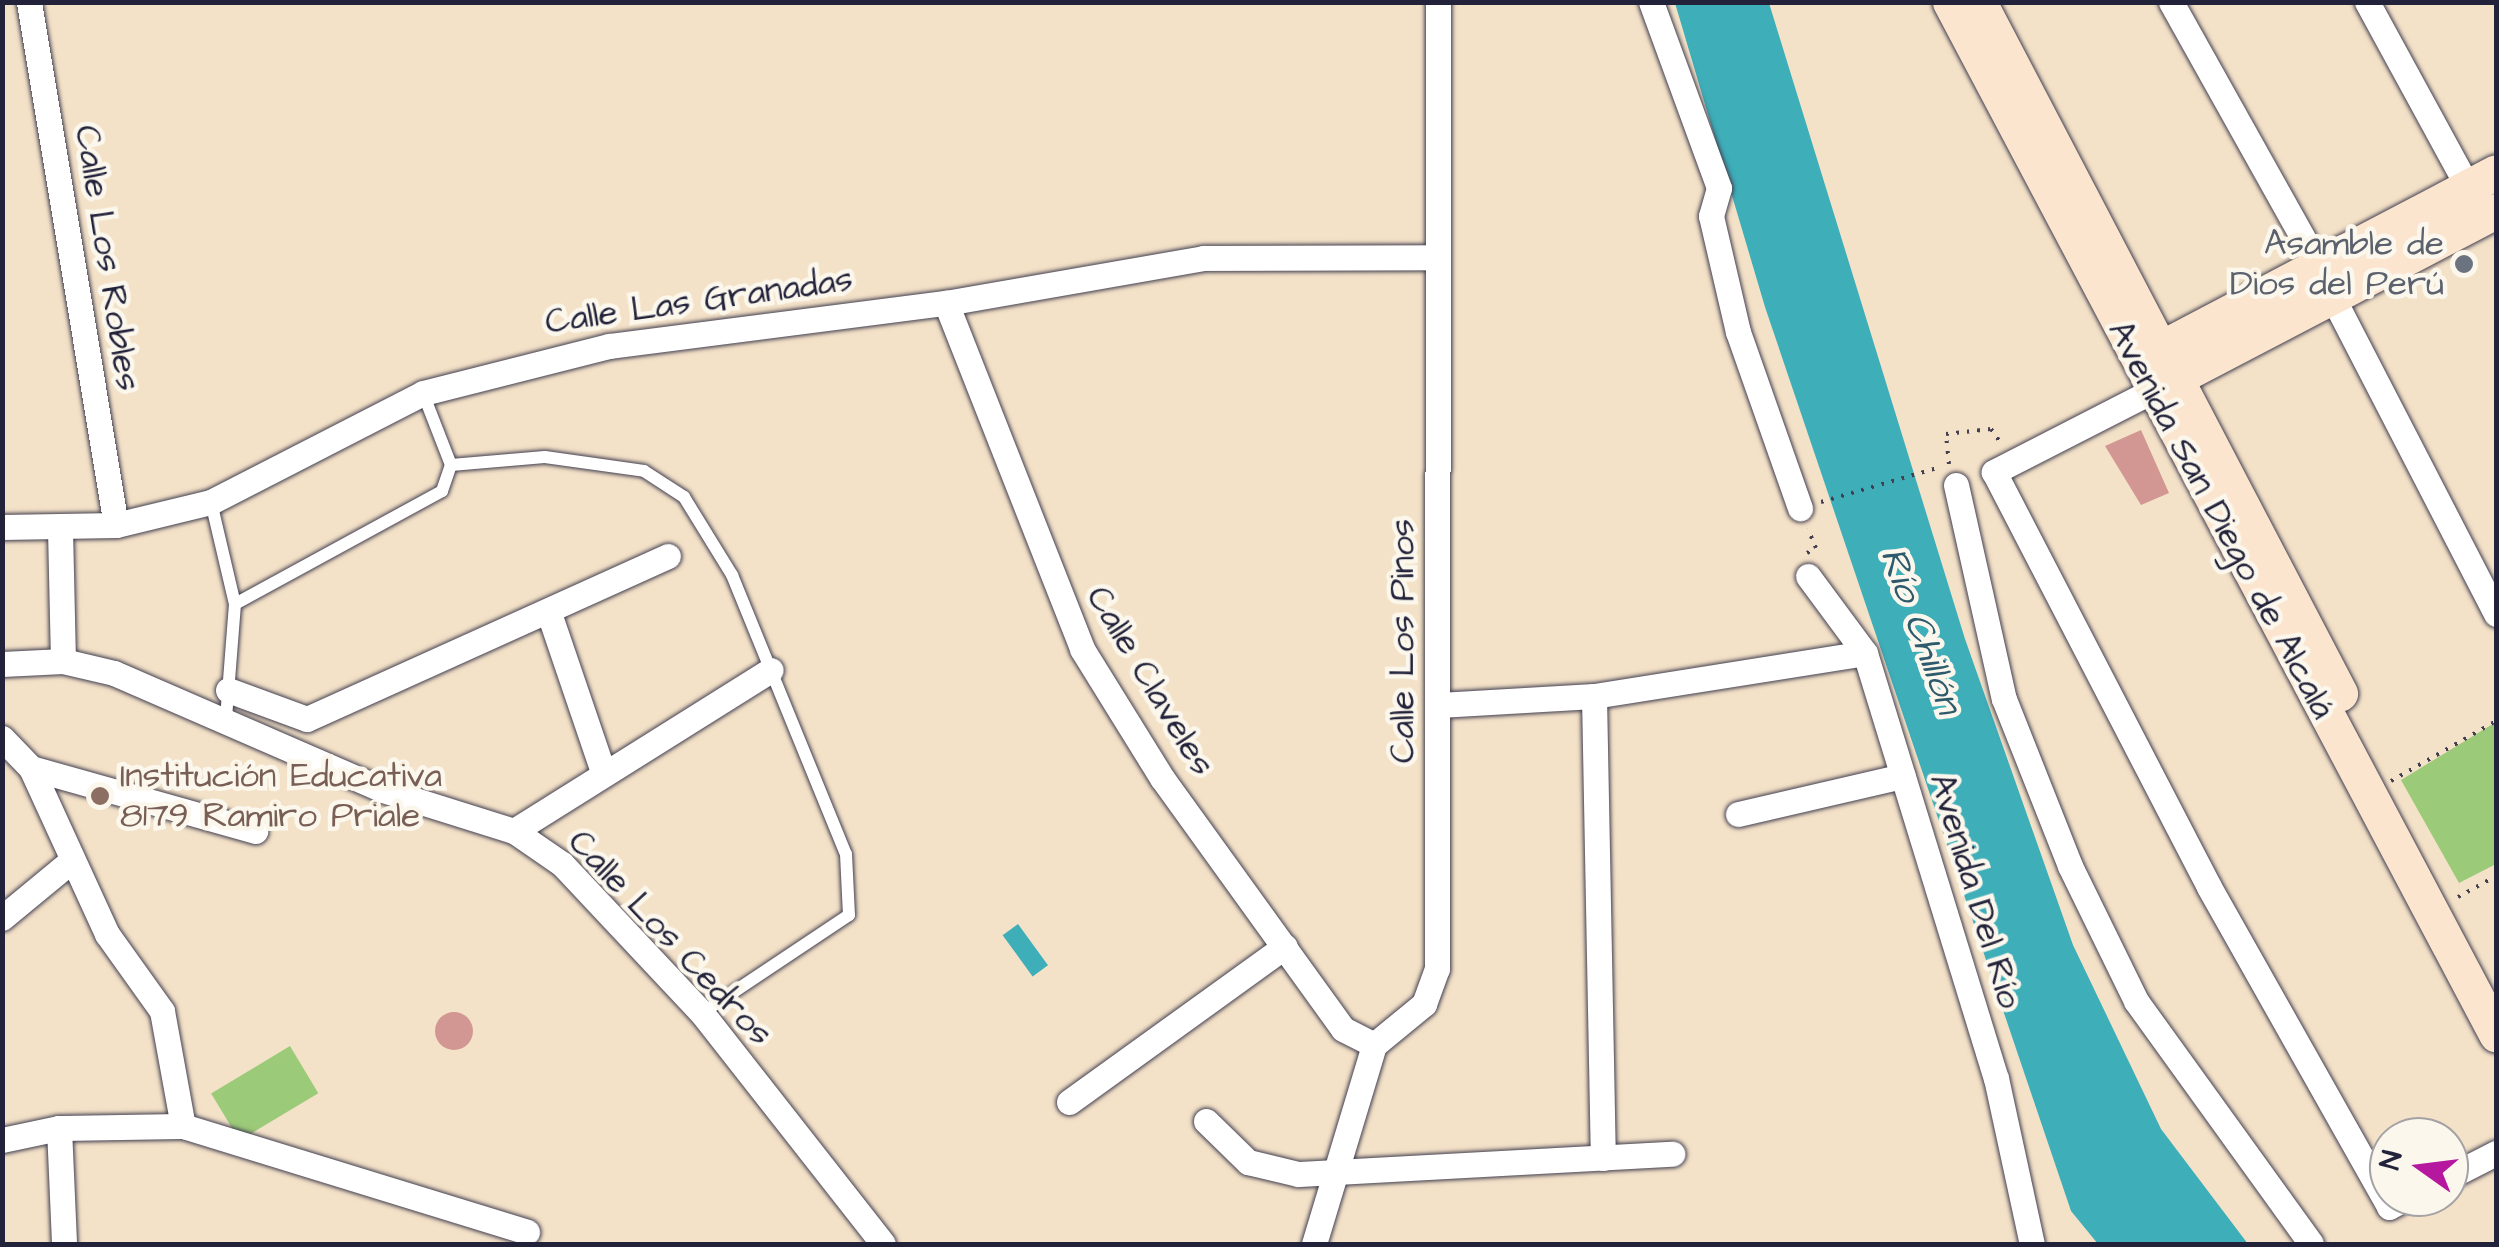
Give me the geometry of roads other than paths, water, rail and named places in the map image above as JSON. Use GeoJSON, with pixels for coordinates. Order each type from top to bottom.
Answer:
{"type":"FeatureCollection","features":[{"type":"Feature","properties":{"kind":"street","name":"Calle Los Robles"},"geometry":{"type":"LineString","coordinates":[[29,2],[116,525]]}},
{"type":"Feature","properties":{"kind":"street","name":"Calle Los Pinos"},"geometry":{"type":"LineString","coordinates":[[1374,1046],[1424,1004],[1436,969],[1438,2]]}},
{"type":"Feature","properties":{"kind":"street"},"geometry":{"type":"LineString","coordinates":[[1651,2],[1720,188],[1711,216],[1738,332],[1806,507]]}},
{"type":"Feature","properties":{"kind":"street","name":"Avenida San Diego de Alcalá"},"geometry":{"type":"LineString","coordinates":[[1950,2],[2070,204],[2483,979]]}},
{"type":"Feature","properties":{"kind":"street","name":"Avenida San Diego de Alcalá"},"geometry":{"type":"LineString","coordinates":[[1979,2],[2070,204]]}},
{"type":"Feature","properties":{"kind":"street"},"geometry":{"type":"LineString","coordinates":[[2172,2],[2325,281],[2496,614]]}},
{"type":"Feature","properties":{"kind":"street"},"geometry":{"type":"LineString","coordinates":[[2367,2],[2489,205],[2325,281],[2156,369],[1994,472],[2209,887],[2369,1171]]}},
{"type":"Feature","properties":{"kind":"street","name":"Calle Las Granadas"},"geometry":{"type":"LineString","coordinates":[[2,527],[60,529],[116,525],[210,502],[423,392],[609,346],[946,303],[1204,258],[1435,257]]}},
{"type":"Feature","properties":{"kind":"street","name":"Calle Claveles"},"geometry":{"type":"LineString","coordinates":[[946,303],[1082,648],[1343,1029],[1374,1046]]}},
{"type":"Feature","properties":{"kind":"street","name":"Avenida San Diego de Alcalá"},"geometry":{"type":"LineString","coordinates":[[2156,369],[2449,901],[2483,979],[2496,1034]]}},
{"type":"Feature","properties":{"kind":"street"},"geometry":{"type":"LineString","coordinates":[[1949,472],[2004,699],[2070,866],[2136,1001],[2274,1206],[2311,1244]]}},
{"type":"Feature","properties":{"kind":"street"},"geometry":{"type":"LineString","coordinates":[[60,529],[63,662]]}},
{"type":"Feature","properties":{"kind":"street"},"geometry":{"type":"LineString","coordinates":[[228,690],[307,719],[668,556]]}},
{"type":"Feature","properties":{"kind":"street","name":"Avenida Del Río"},"geometry":{"type":"LineString","coordinates":[[1808,576],[1866,653],[1996,1078],[2032,1244]]}},
{"type":"Feature","properties":{"kind":"street"},"geometry":{"type":"LineString","coordinates":[[549,613],[604,772]]}},
{"type":"Feature","properties":{"kind":"street"},"geometry":{"type":"LineString","coordinates":[[1439,705],[1594,696],[1866,653]]}},
{"type":"Feature","properties":{"kind":"street","name":"Calle Los Cedros"},"geometry":{"type":"LineString","coordinates":[[2,664],[63,662],[226,718],[383,790],[514,830],[562,864],[702,1013],[883,1244]]}},
{"type":"Feature","properties":{"kind":"street"},"geometry":{"type":"LineString","coordinates":[[514,830],[771,670]]}},
{"type":"Feature","properties":{"kind":"street"},"geometry":{"type":"LineString","coordinates":[[1594,696],[1604,1158]]}},
{"type":"Feature","properties":{"kind":"street"},"geometry":{"type":"LineString","coordinates":[[2,738],[30,768],[108,934],[162,1011],[183,1126]]}},
{"type":"Feature","properties":{"kind":"street"},"geometry":{"type":"LineString","coordinates":[[30,768],[255,831]]}},
{"type":"Feature","properties":{"kind":"street"},"geometry":{"type":"LineString","coordinates":[[1738,814],[1903,776]]}},
{"type":"Feature","properties":{"kind":"street"},"geometry":{"type":"LineString","coordinates":[[2,918],[72,860]]}},
{"type":"Feature","properties":{"kind":"street"},"geometry":{"type":"LineString","coordinates":[[1069,1102],[1285,946]]}},
{"type":"Feature","properties":{"kind":"street"},"geometry":{"type":"LineString","coordinates":[[1314,1244],[1374,1046]]}},
{"type":"Feature","properties":{"kind":"street"},"geometry":{"type":"LineString","coordinates":[[1206,1121],[1264,1168],[1334,1172],[1672,1154]]}},
{"type":"Feature","properties":{"kind":"street"},"geometry":{"type":"LineString","coordinates":[[2,1140],[59,1128],[183,1126],[527,1232]]}},
{"type":"Feature","properties":{"kind":"street"},"geometry":{"type":"LineString","coordinates":[[59,1128],[64,1244]]}},
{"type":"Feature","properties":{"kind":"street"},"geometry":{"type":"LineString","coordinates":[[2469,1166],[2496,1153]]}},
{"type":"Feature","properties":{"kind":"lane"},"geometry":{"type":"LineString","coordinates":[[235,604],[442,491],[451,465],[423,392]]}},
{"type":"Feature","properties":{"kind":"lane"},"geometry":{"type":"LineString","coordinates":[[451,465],[599,460],[644,471],[684,497],[732,575],[846,854],[848,915],[702,1013]]}},
{"type":"Feature","properties":{"kind":"lane"},"geometry":{"type":"LineString","coordinates":[[210,502],[235,604],[226,718]]}},
{"type":"Feature","properties":{"kind":"water","name":"Río Chillón"},"geometry":{"type":"Polygon","coordinates":[[[1675,3],[1769,3],[1965,639],[2073,945],[2161,1129],[2248,1244],[2098,1244],[2071,1211],[1765,307],[1675,3]]]}},
{"type":"Feature","properties":{"kind":"water"},"geometry":{"type":"Polygon","coordinates":[[[1018,924],[1048,965],[1033,976],[1003,935],[1018,924]]]}},
{"type":"Feature","properties":{"kind":"place","name":"Asamble de Dios del Perú"},"geometry":{"type":"Point","coordinates":[2464,264]}},
{"type":"Feature","properties":{"kind":"place","name":"Institución Educativa 8179 Ramiro Priale"},"geometry":{"type":"Point","coordinates":[100,796]}}]}
